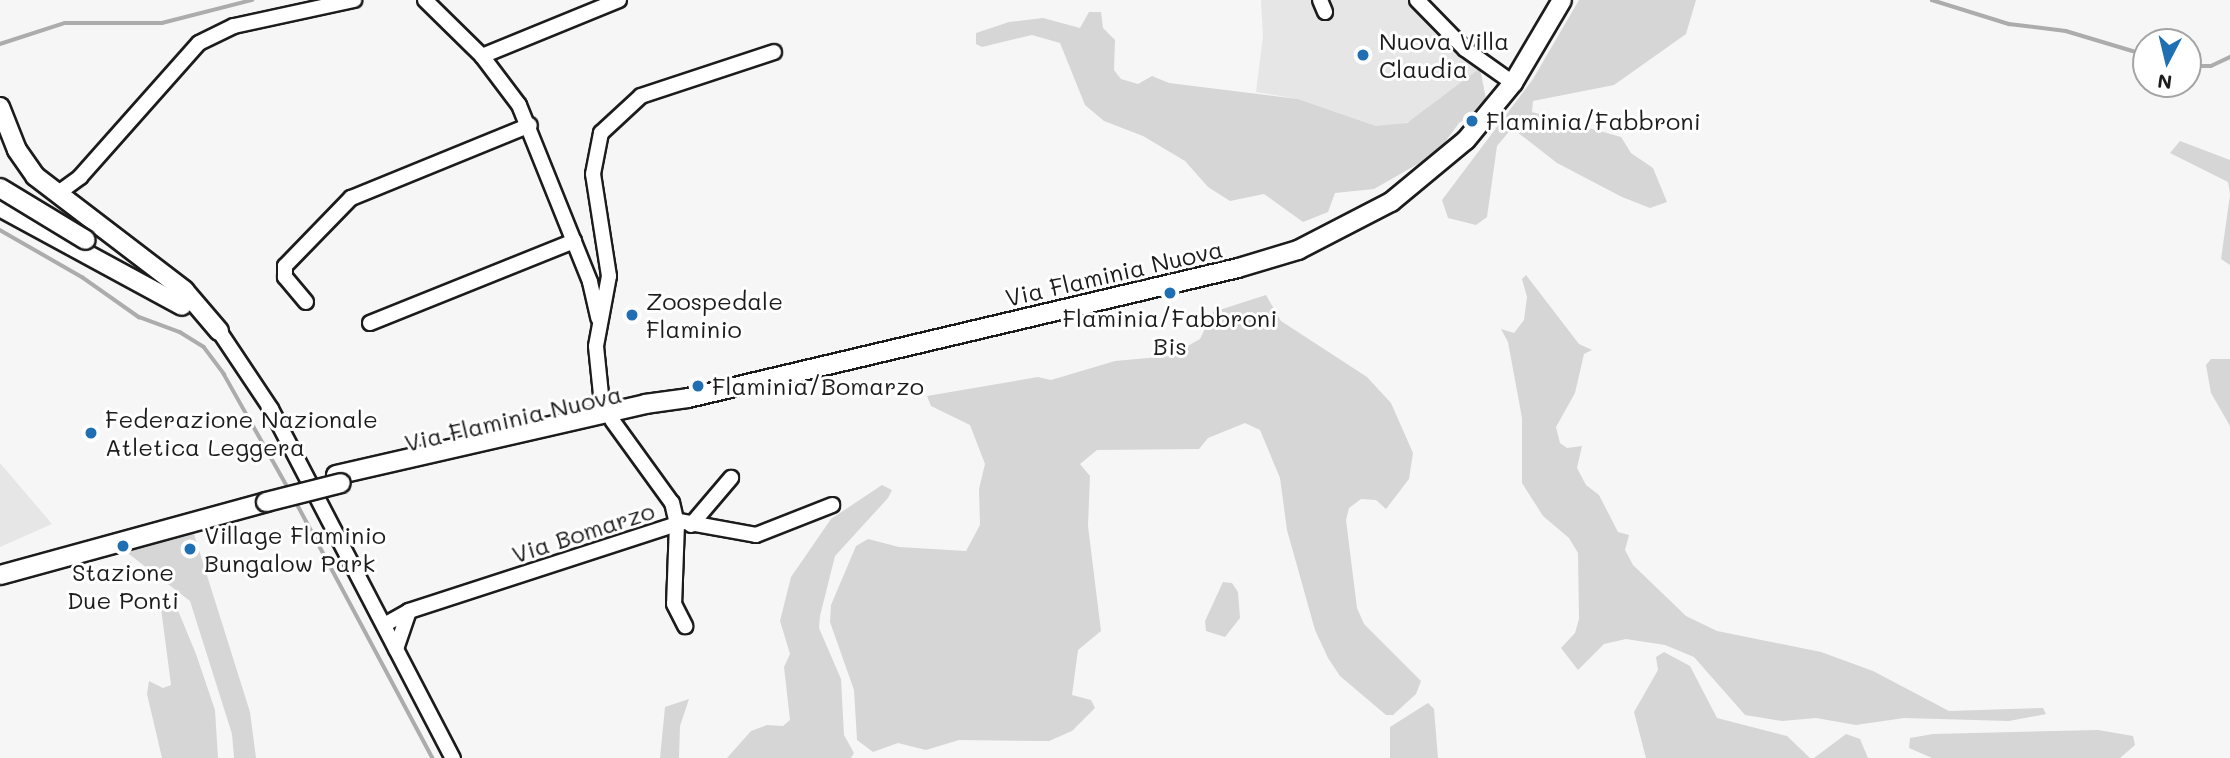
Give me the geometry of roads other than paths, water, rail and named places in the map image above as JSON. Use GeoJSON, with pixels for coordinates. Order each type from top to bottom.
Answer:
{"type":"FeatureCollection","features":[{"type":"Feature","properties":{"kind":"main road","name":"Via Flaminia Nuova"},"geometry":{"type":"LineString","coordinates":[[0,564],[71,541],[1227,271],[1298,250],[1361,220],[1422,178],[1466,140],[1513,83],[1562,0]]}},
{"type":"Feature","properties":{"kind":"main road"},"geometry":{"type":"LineString","coordinates":[[0,107],[23,161],[57,194],[184,290],[219,331]]}},
{"type":"Feature","properties":{"kind":"main road"},"geometry":{"type":"LineString","coordinates":[[0,188],[86,240],[219,331]]}},
{"type":"Feature","properties":{"kind":"main road"},"geometry":{"type":"LineString","coordinates":[[0,206],[31,202],[57,194]]}},
{"type":"Feature","properties":{"kind":"main road"},"geometry":{"type":"LineString","coordinates":[[0,206],[182,306]]}},
{"type":"Feature","properties":{"kind":"main road","name":"Via Flaminia Nuova"},"geometry":{"type":"LineString","coordinates":[[0,575],[264,497]]}},
{"type":"Feature","properties":{"kind":"street"},"geometry":{"type":"LineString","coordinates":[[57,194],[80,177],[199,43],[234,26],[354,0]]}},
{"type":"Feature","properties":{"kind":"street","name":"Via Bomarzo"},"geometry":{"type":"LineString","coordinates":[[425,0],[482,56],[513,95],[530,125],[592,289],[599,323]]}},
{"type":"Feature","properties":{"kind":"street"},"geometry":{"type":"LineString","coordinates":[[482,56],[619,0]]}},
{"type":"Feature","properties":{"kind":"street"},"geometry":{"type":"LineString","coordinates":[[1417,0],[1465,50],[1513,83]]}},
{"type":"Feature","properties":{"kind":"street","name":"Via Bomarzo"},"geometry":{"type":"LineString","coordinates":[[384,625],[409,611],[682,523],[672,503],[607,417],[596,371],[599,323],[609,282],[593,174],[601,133],[641,96],[775,52]]}},
{"type":"Feature","properties":{"kind":"street"},"geometry":{"type":"LineString","coordinates":[[306,302],[285,278],[284,268],[351,198],[530,125]]}},
{"type":"Feature","properties":{"kind":"street"},"geometry":{"type":"LineString","coordinates":[[370,323],[574,241]]}},
{"type":"Feature","properties":{"kind":"street"},"geometry":{"type":"LineString","coordinates":[[219,331],[261,389],[453,758]]}},
{"type":"Feature","properties":{"kind":"street"},"geometry":{"type":"LineString","coordinates":[[685,626],[674,604],[682,523],[731,478]]}},
{"type":"Feature","properties":{"kind":"street"},"geometry":{"type":"LineString","coordinates":[[682,523],[756,535],[832,505]]}},
{"type":"Feature","properties":{"kind":"street"},"geometry":{"type":"LineString","coordinates":[[396,649],[409,611]]}},
{"type":"Feature","properties":{"kind":"waterway"},"geometry":{"type":"LineString","coordinates":[[0,44],[65,23],[162,23],[252,0]]}},
{"type":"Feature","properties":{"kind":"waterway"},"geometry":{"type":"LineString","coordinates":[[1932,0],[2009,24],[2066,31],[2132,51]]}},
{"type":"Feature","properties":{"kind":"waterway"},"geometry":{"type":"LineString","coordinates":[[2202,66],[2211,66],[2230,57]]}},
{"type":"Feature","properties":{"kind":"waterway"},"geometry":{"type":"LineString","coordinates":[[0,230],[82,277],[139,317],[180,332],[204,347],[224,374],[290,491]]}},
{"type":"Feature","properties":{"kind":"waterway"},"geometry":{"type":"LineString","coordinates":[[295,500],[433,758]]}},
{"type":"Feature","properties":{"kind":"place","name":"Nuova Villa Claudia"},"geometry":{"type":"Point","coordinates":[1363,55]}},
{"type":"Feature","properties":{"kind":"place","name":"Flaminia/Fabbroni"},"geometry":{"type":"Point","coordinates":[1472,121]}},
{"type":"Feature","properties":{"kind":"place","name":"Flaminia/Fabbroni Bis"},"geometry":{"type":"Point","coordinates":[1170,293]}},
{"type":"Feature","properties":{"kind":"place","name":"Zoospedale Flaminio"},"geometry":{"type":"Point","coordinates":[632,315]}},
{"type":"Feature","properties":{"kind":"place","name":"Flaminia/Bomarzo"},"geometry":{"type":"Point","coordinates":[698,386]}},
{"type":"Feature","properties":{"kind":"place","name":"Federazione Nazionale Atletica Leggera"},"geometry":{"type":"Point","coordinates":[91,433]}},
{"type":"Feature","properties":{"kind":"place","name":"Stazione Due Ponti"},"geometry":{"type":"Point","coordinates":[123,546]}},
{"type":"Feature","properties":{"kind":"place","name":"Village Flaminio Bungalow Park"},"geometry":{"type":"Point","coordinates":[190,549]}}]}
